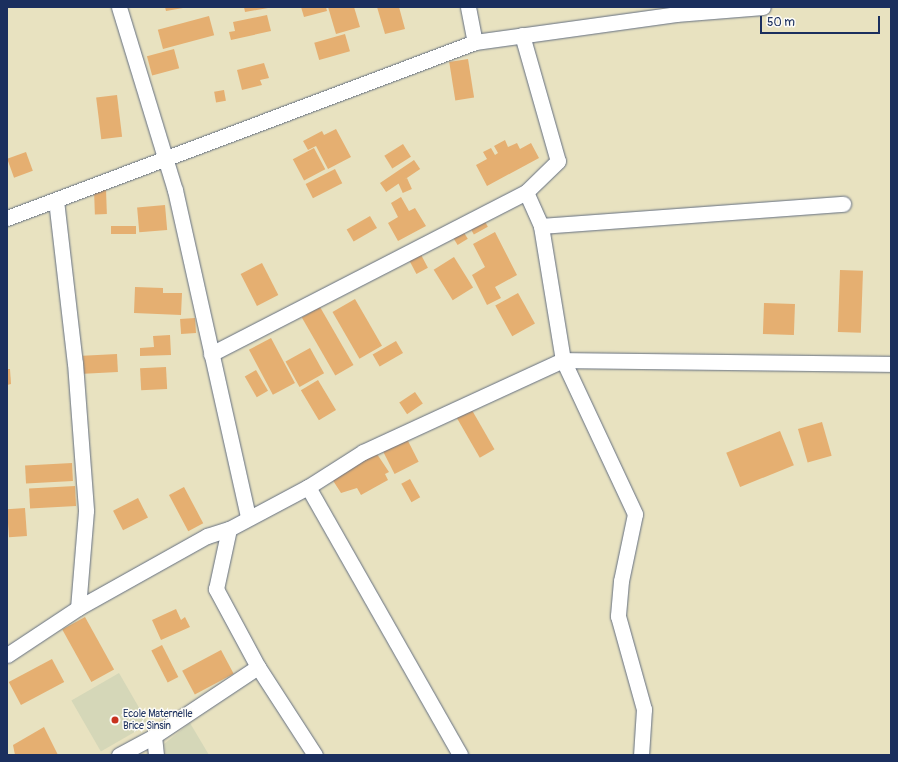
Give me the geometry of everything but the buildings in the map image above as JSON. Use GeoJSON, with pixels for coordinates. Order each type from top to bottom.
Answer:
{"type":"FeatureCollection","features":[{"type":"Feature","properties":{"kind":"street"},"geometry":{"type":"LineString","coordinates":[[119,7],[166,158],[248,516]]}},
{"type":"Feature","properties":{"kind":"street"},"geometry":{"type":"LineString","coordinates":[[468,7],[475,42]]}},
{"type":"Feature","properties":{"kind":"street"},"geometry":{"type":"LineString","coordinates":[[7,218],[475,42],[676,14],[763,7]]}},
{"type":"Feature","properties":{"kind":"street"},"geometry":{"type":"LineString","coordinates":[[211,354],[526,192],[558,161],[522,35]]}},
{"type":"Feature","properties":{"kind":"street"},"geometry":{"type":"LineString","coordinates":[[526,192],[541,226],[563,360],[635,514],[620,581],[618,616],[644,709],[641,755]]}},
{"type":"Feature","properties":{"kind":"street"},"geometry":{"type":"LineString","coordinates":[[56,200],[75,363],[86,511],[78,608]]}},
{"type":"Feature","properties":{"kind":"street"},"geometry":{"type":"LineString","coordinates":[[541,226],[843,204]]}},
{"type":"Feature","properties":{"kind":"street"},"geometry":{"type":"LineString","coordinates":[[7,655],[78,608],[207,536],[229,529],[248,516],[308,487],[363,452],[563,360],[891,364]]}},
{"type":"Feature","properties":{"kind":"street"},"geometry":{"type":"LineString","coordinates":[[308,487],[460,755]]}},
{"type":"Feature","properties":{"kind":"street"},"geometry":{"type":"LineString","coordinates":[[229,529],[216,589],[258,667],[315,755]]}},
{"type":"Feature","properties":{"kind":"street"},"geometry":{"type":"LineString","coordinates":[[119,755],[154,736],[258,667]]}},
{"type":"Feature","properties":{"kind":"street"},"geometry":{"type":"LineString","coordinates":[[154,736],[156,755]]}},
{"type":"Feature","properties":{"kind":"shaded area"},"geometry":{"type":"Polygon","coordinates":[[[119,673],[148,724],[101,752],[71,700],[119,673]]]}},
{"type":"Feature","properties":{"kind":"shaded area"},"geometry":{"type":"Polygon","coordinates":[[[190,723],[209,755],[166,755],[164,744],[190,723]]]}},
{"type":"Feature","properties":{"kind":"place","name":"Ecole Maternelle Brice Sinsin"},"geometry":{"type":"Point","coordinates":[115,720]}}]}
